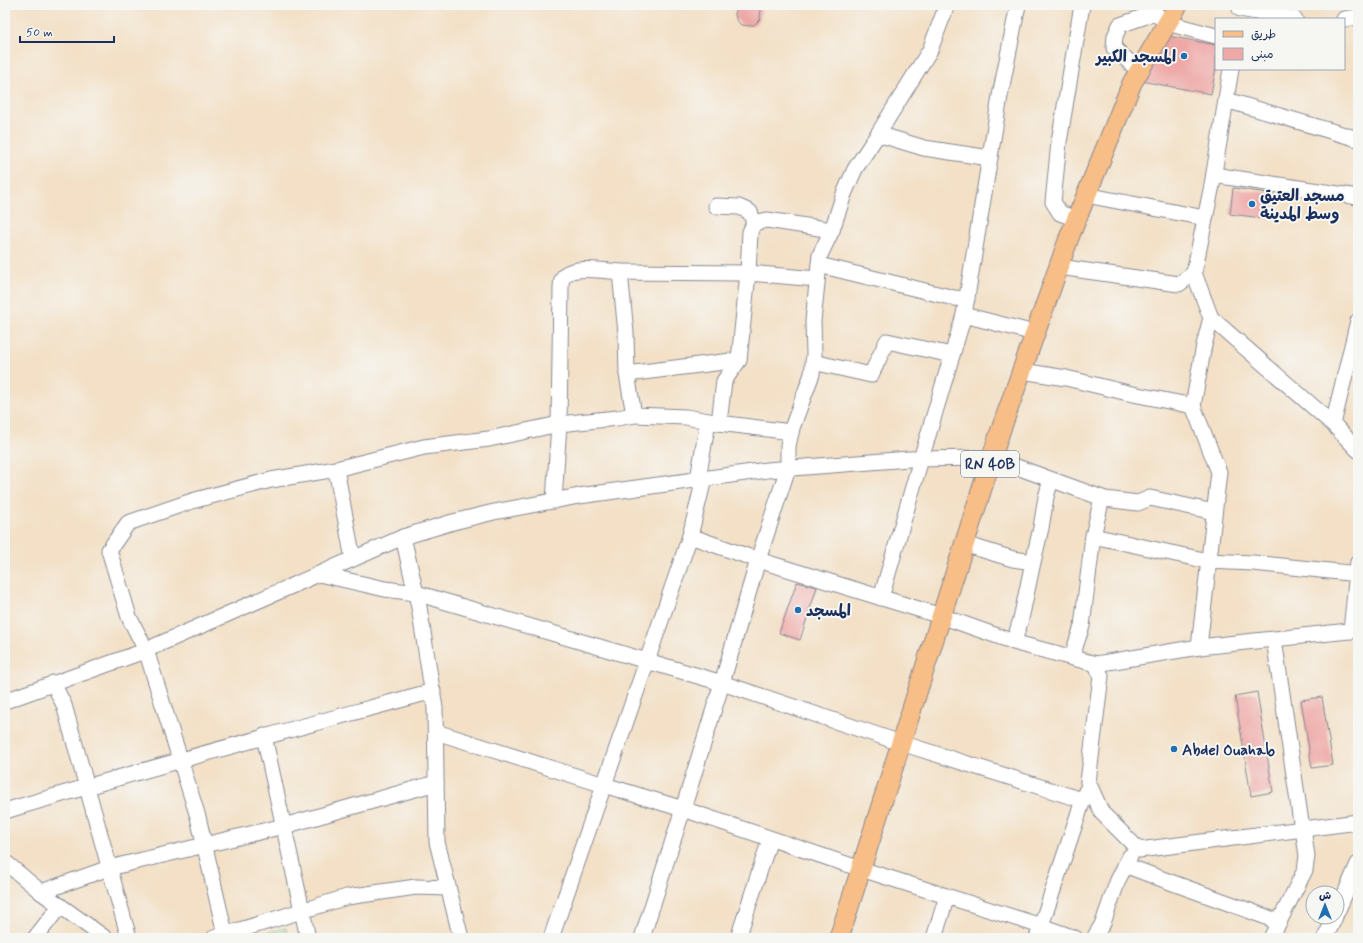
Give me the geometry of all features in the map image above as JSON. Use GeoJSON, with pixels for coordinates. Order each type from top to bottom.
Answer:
{"type":"FeatureCollection","features":[{"type":"Feature","properties":{"kind":"main road","name":"RN 40B"},"geometry":{"type":"LineString","coordinates":[[839,938],[992,458],[1076,219],[1132,83],[1139,71],[1156,14],[1178,5]]}},
{"type":"Feature","properties":{"kind":"street"},"geometry":{"type":"LineString","coordinates":[[642,938],[722,683],[758,560],[788,468],[788,446],[791,432],[812,374],[813,321],[820,255],[832,230],[844,194],[855,169],[930,50],[947,5]]}},
{"type":"Feature","properties":{"kind":"street"},"geometry":{"type":"LineString","coordinates":[[881,598],[920,459],[964,315],[1000,96],[1018,5]]}},
{"type":"Feature","properties":{"kind":"street"},"geometry":{"type":"LineString","coordinates":[[1076,219],[1060,213],[1052,202],[1059,142],[1082,5]]}},
{"type":"Feature","properties":{"kind":"street"},"geometry":{"type":"LineString","coordinates":[[1240,11],[1288,18]]}},
{"type":"Feature","properties":{"kind":"street"},"geometry":{"type":"LineString","coordinates":[[1139,71],[1114,48],[1115,36],[1120,25],[1156,14],[1215,36]]}},
{"type":"Feature","properties":{"kind":"street"},"geometry":{"type":"LineString","coordinates":[[1345,19],[1358,17]]}},
{"type":"Feature","properties":{"kind":"street"},"geometry":{"type":"LineString","coordinates":[[1231,70],[1214,175],[1194,273],[1211,318],[1333,424],[1358,450]]}},
{"type":"Feature","properties":{"kind":"street"},"geometry":{"type":"LineString","coordinates":[[1226,100],[1358,139]]}},
{"type":"Feature","properties":{"kind":"street"},"geometry":{"type":"LineString","coordinates":[[878,134],[924,148],[990,158]]}},
{"type":"Feature","properties":{"kind":"street"},"geometry":{"type":"LineString","coordinates":[[1214,175],[1358,197]]}},
{"type":"Feature","properties":{"kind":"street"},"geometry":{"type":"LineString","coordinates":[[1086,195],[1205,218]]}},
{"type":"Feature","properties":{"kind":"street"},"geometry":{"type":"LineString","coordinates":[[551,938],[690,536],[713,422],[724,381],[739,360],[748,273],[750,232],[754,223],[750,212],[739,207],[716,206]]}},
{"type":"Feature","properties":{"kind":"street"},"geometry":{"type":"LineString","coordinates":[[754,223],[767,220],[832,230]]}},
{"type":"Feature","properties":{"kind":"street"},"geometry":{"type":"LineString","coordinates":[[1059,267],[1178,284],[1194,273]]}},
{"type":"Feature","properties":{"kind":"street"},"geometry":{"type":"LineString","coordinates":[[554,501],[559,424],[560,288],[563,277],[569,271],[585,269],[620,272],[818,272],[954,298],[967,299]]}},
{"type":"Feature","properties":{"kind":"street"},"geometry":{"type":"LineString","coordinates":[[620,272],[626,333],[627,374],[634,415]]}},
{"type":"Feature","properties":{"kind":"street"},"geometry":{"type":"LineString","coordinates":[[964,315],[1035,333]]}},
{"type":"Feature","properties":{"kind":"street"},"geometry":{"type":"LineString","coordinates":[[1199,647],[1219,472],[1193,406],[1204,345],[1211,318]]}},
{"type":"Feature","properties":{"kind":"street"},"geometry":{"type":"LineString","coordinates":[[1333,424],[1358,321]]}},
{"type":"Feature","properties":{"kind":"street"},"geometry":{"type":"LineString","coordinates":[[813,362],[871,375],[887,341],[952,355]]}},
{"type":"Feature","properties":{"kind":"street"},"geometry":{"type":"LineString","coordinates":[[627,374],[739,360]]}},
{"type":"Feature","properties":{"kind":"street"},"geometry":{"type":"LineString","coordinates":[[1022,371],[1066,378],[1128,393],[1193,406]]}},
{"type":"Feature","properties":{"kind":"street"},"geometry":{"type":"LineString","coordinates":[[448,888],[416,888],[347,897],[221,937],[198,817],[146,650],[130,617],[109,550],[128,523],[192,501],[271,480],[336,469],[424,447],[489,438],[559,424],[634,415],[686,417],[791,432]]}},
{"type":"Feature","properties":{"kind":"street"},"geometry":{"type":"LineString","coordinates":[[5,701],[146,650],[403,537],[453,522],[494,512],[554,501],[767,470],[920,459],[992,458],[1102,498],[1138,503],[1150,498],[1214,512]]}},
{"type":"Feature","properties":{"kind":"street"},"geometry":{"type":"LineString","coordinates":[[336,469],[353,559]]}},
{"type":"Feature","properties":{"kind":"street"},"geometry":{"type":"LineString","coordinates":[[1014,642],[1021,619],[1041,528],[1046,497],[1051,480]]}},
{"type":"Feature","properties":{"kind":"street"},"geometry":{"type":"LineString","coordinates":[[1074,658],[1082,626],[1093,536],[1102,498]]}},
{"type":"Feature","properties":{"kind":"street"},"geometry":{"type":"LineString","coordinates":[[690,536],[758,560],[941,616],[1014,642],[1096,664],[1199,647],[1354,630],[1358,570],[1208,561],[1093,536]]}},
{"type":"Feature","properties":{"kind":"street"},"geometry":{"type":"LineString","coordinates":[[403,537],[416,594],[435,708],[437,842],[461,938]]}},
{"type":"Feature","properties":{"kind":"street"},"geometry":{"type":"LineString","coordinates":[[964,544],[1013,559],[1033,562]]}},
{"type":"Feature","properties":{"kind":"street"},"geometry":{"type":"LineString","coordinates":[[319,574],[385,589],[416,594],[722,683],[901,743],[1082,800]]}},
{"type":"Feature","properties":{"kind":"street"},"geometry":{"type":"LineString","coordinates":[[1271,938],[1305,870],[1307,856],[1274,639]]}},
{"type":"Feature","properties":{"kind":"street"},"geometry":{"type":"LineString","coordinates":[[1039,932],[1088,782],[1101,676],[1096,664]]}},
{"type":"Feature","properties":{"kind":"street"},"geometry":{"type":"LineString","coordinates":[[53,683],[64,705],[129,938]]}},
{"type":"Feature","properties":{"kind":"street"},"geometry":{"type":"LineString","coordinates":[[5,811],[86,786],[180,761],[264,736],[433,691]]}},
{"type":"Feature","properties":{"kind":"street"},"geometry":{"type":"LineString","coordinates":[[436,732],[683,810],[947,896],[1039,932],[1075,938]]}},
{"type":"Feature","properties":{"kind":"street"},"geometry":{"type":"LineString","coordinates":[[264,736],[308,938]]}},
{"type":"Feature","properties":{"kind":"street"},"geometry":{"type":"LineString","coordinates":[[1088,782],[1102,813],[1139,850],[1358,822]]}},
{"type":"Feature","properties":{"kind":"street"},"geometry":{"type":"LineString","coordinates":[[41,892],[109,868],[284,826],[436,784]]}},
{"type":"Feature","properties":{"kind":"street"},"geometry":{"type":"LineString","coordinates":[[738,938],[770,839]]}},
{"type":"Feature","properties":{"kind":"street"},"geometry":{"type":"LineString","coordinates":[[1094,938],[1103,923],[1118,880],[1135,846]]}},
{"type":"Feature","properties":{"kind":"street"},"geometry":{"type":"LineString","coordinates":[[5,862],[41,892],[105,938]]}},
{"type":"Feature","properties":{"kind":"street"},"geometry":{"type":"LineString","coordinates":[[1345,894],[1358,864]]}},
{"type":"Feature","properties":{"kind":"street"},"geometry":{"type":"LineString","coordinates":[[1126,866],[1174,885],[1239,906],[1279,922]]}},
{"type":"Feature","properties":{"kind":"street"},"geometry":{"type":"LineString","coordinates":[[934,938],[947,896]]}},
{"type":"Feature","properties":{"kind":"street"},"geometry":{"type":"LineString","coordinates":[[36,938],[60,906]]}},
{"type":"Feature","properties":{"kind":"street"},"geometry":{"type":"LineString","coordinates":[[1325,938],[1331,925]]}},
{"type":"Feature","properties":{"kind":"green space"},"geometry":{"type":"Polygon","coordinates":[[[286,928],[288,938],[244,938],[286,928]]]}},
{"type":"Feature","properties":{"kind":"building"},"geometry":{"type":"Polygon","coordinates":[[[738,5],[759,5],[761,9],[760,19],[754,25],[741,25],[736,19],[735,14],[738,5]]]}},
{"type":"Feature","properties":{"kind":"building","name":"المسجد الكبير"},"geometry":{"type":"Polygon","coordinates":[[[1162,35],[1215,45],[1216,70],[1211,94],[1141,81],[1162,35]]]}},
{"type":"Feature","properties":{"kind":"building","name":"مسجد العتيق وسط المدينة"},"geometry":{"type":"Polygon","coordinates":[[[1233,188],[1274,194],[1271,219],[1230,214],[1233,188]]]}},
{"type":"Feature","properties":{"kind":"building","name":"المسجد"},"geometry":{"type":"Polygon","coordinates":[[[797,582],[817,587],[800,640],[779,633],[797,582]]]}},
{"type":"Feature","properties":{"kind":"building"},"geometry":{"type":"Polygon","coordinates":[[[1257,692],[1273,792],[1251,796],[1235,696],[1257,692]]]}},
{"type":"Feature","properties":{"kind":"building"},"geometry":{"type":"Polygon","coordinates":[[[1322,697],[1333,765],[1312,768],[1301,700],[1322,697]]]}},
{"type":"Feature","properties":{"kind":"place","name":"المسجد الكبير"},"geometry":{"type":"Point","coordinates":[1184,56]}},
{"type":"Feature","properties":{"kind":"place","name":"مسجد العتيق وسط المدينة"},"geometry":{"type":"Point","coordinates":[1252,204]}},
{"type":"Feature","properties":{"kind":"place","name":"المسجد"},"geometry":{"type":"Point","coordinates":[798,610]}},
{"type":"Feature","properties":{"kind":"place","name":"Abdel Ouahab"},"geometry":{"type":"Point","coordinates":[1174,749]}}]}
